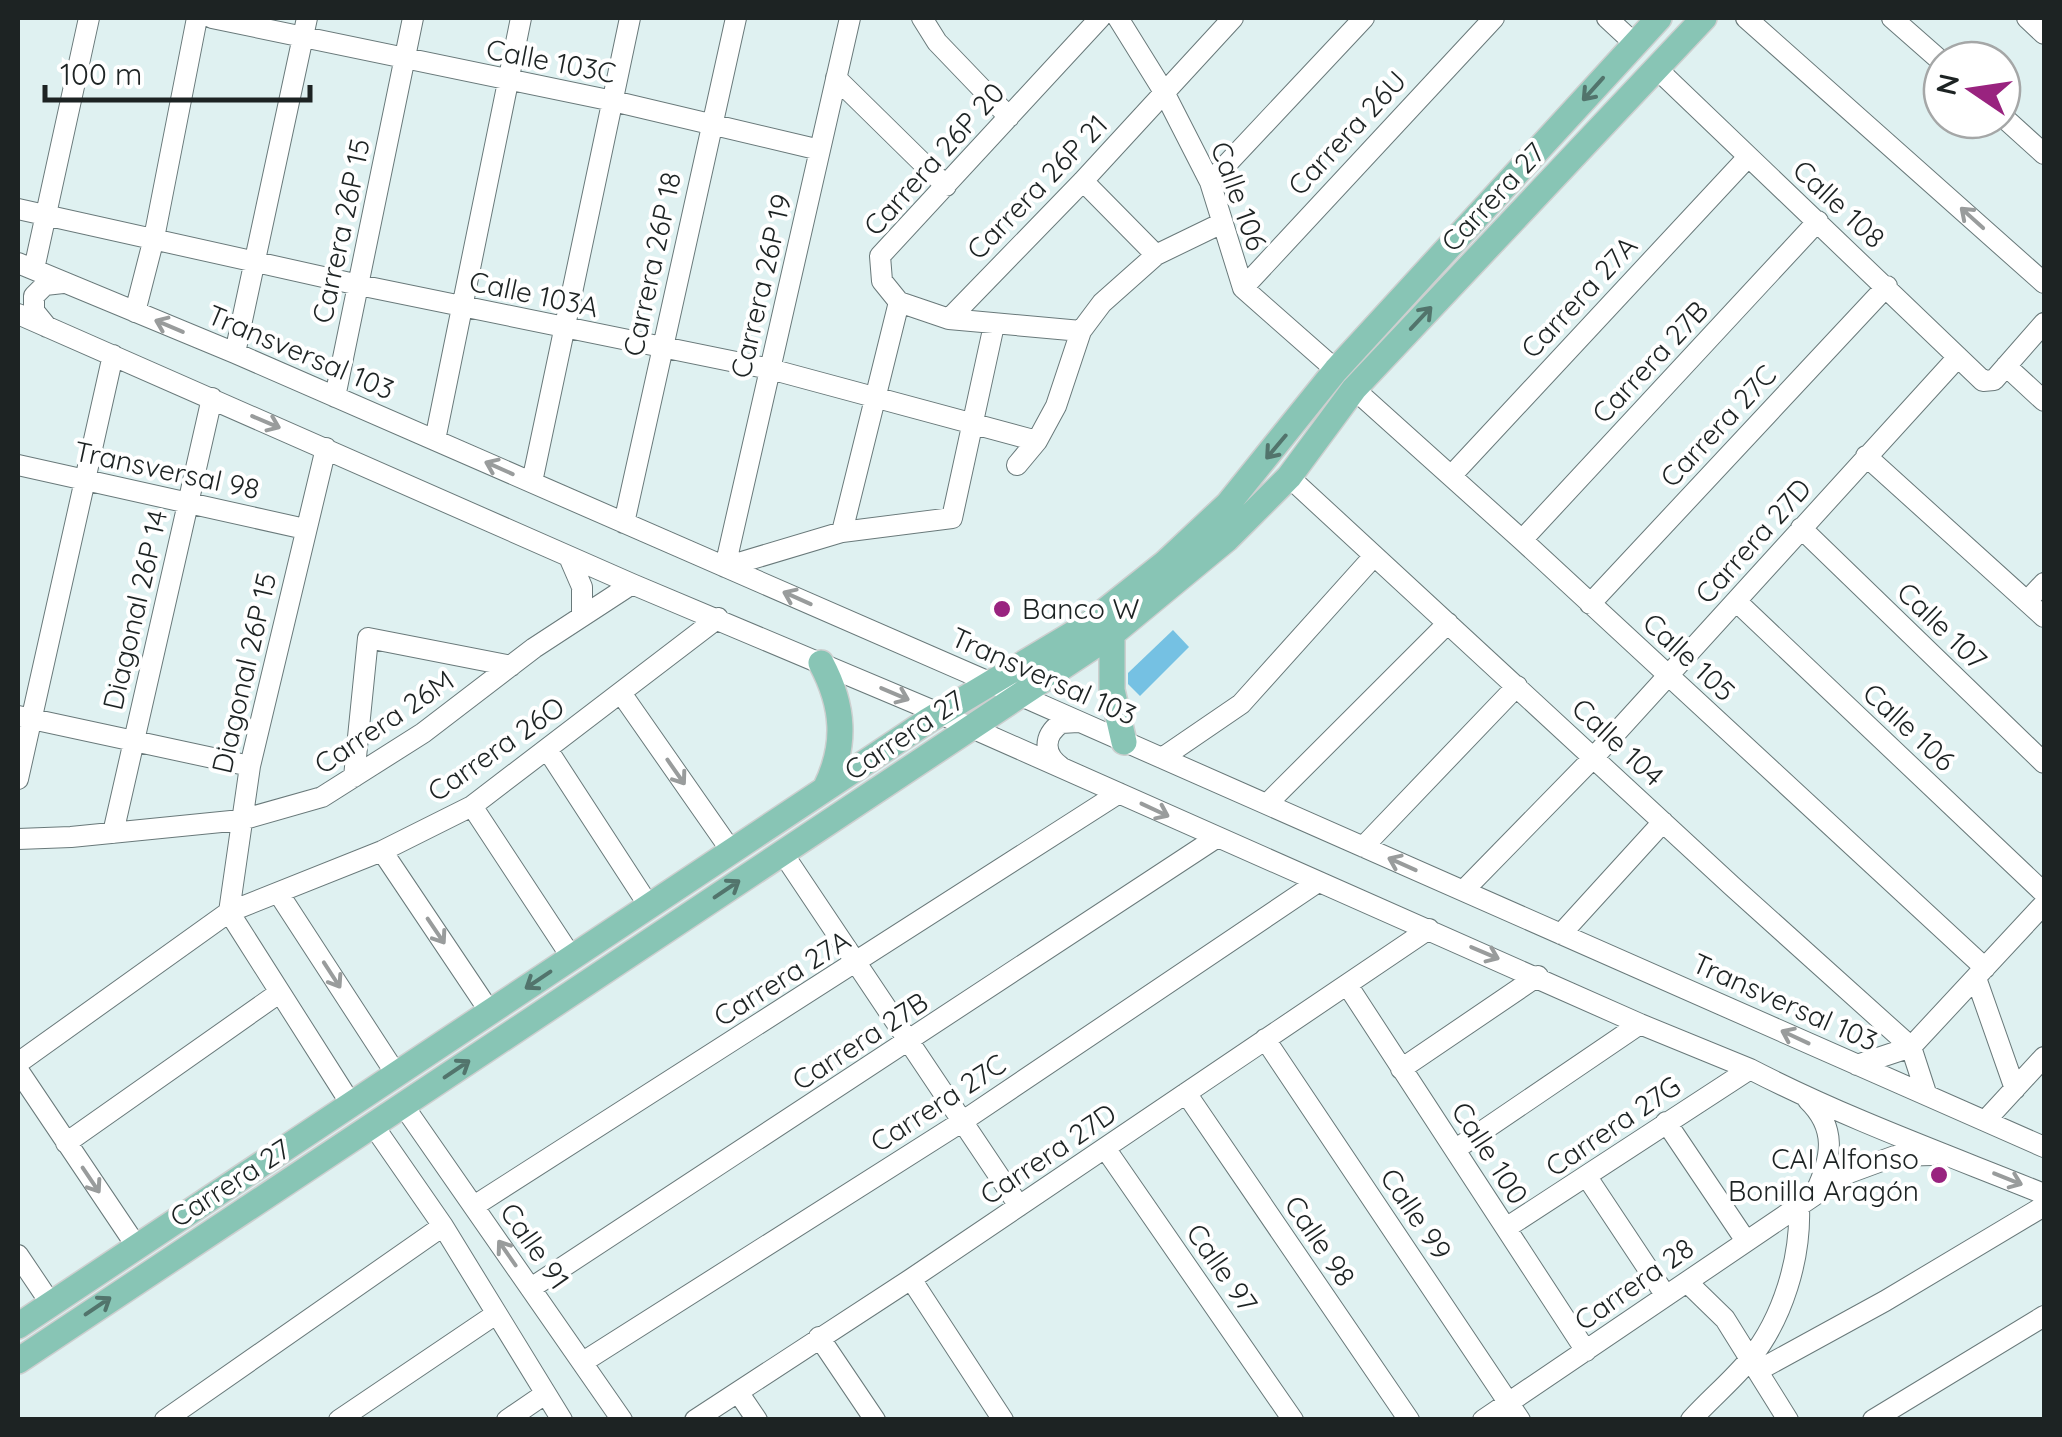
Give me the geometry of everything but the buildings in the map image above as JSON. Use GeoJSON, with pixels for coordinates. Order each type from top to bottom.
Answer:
{"type":"FeatureCollection","features":[{"type":"Feature","properties":{"kind":"main road","name":"Carrera 27"},"geometry":{"type":"LineString","coordinates":[[18,1326],[940,714],[1086,626],[1165,564],[1228,504],[1336,370],[1659,18]]}},
{"type":"Feature","properties":{"kind":"main road","name":"Carrera 27"},"geometry":{"type":"LineString","coordinates":[[18,1361],[380,1135],[782,852],[1112,634],[1228,539],[1289,477],[1354,389],[1704,18]]}},
{"type":"Feature","properties":{"kind":"main road"},"geometry":{"type":"LineString","coordinates":[[1112,634],[1112,690],[1124,742]]}},
{"type":"Feature","properties":{"kind":"main road"},"geometry":{"type":"LineString","coordinates":[[821,663],[834,688],[841,716],[841,745],[825,790]]}},
{"type":"Feature","properties":{"kind":"street"},"geometry":{"type":"LineString","coordinates":[[26,266],[47,213],[89,18]]}},
{"type":"Feature","properties":{"kind":"street"},"geometry":{"type":"LineString","coordinates":[[135,312],[154,238],[197,18]]}},
{"type":"Feature","properties":{"kind":"street","name":"Calle 103C"},"geometry":{"type":"LineString","coordinates":[[212,18],[304,28],[404,58],[613,101],[820,150]]}},
{"type":"Feature","properties":{"kind":"street","name":"Carrera 26P 15"},"geometry":{"type":"LineString","coordinates":[[335,396],[413,18]]}},
{"type":"Feature","properties":{"kind":"street"},"geometry":{"type":"LineString","coordinates":[[435,440],[520,18]]}},
{"type":"Feature","properties":{"kind":"street"},"geometry":{"type":"LineString","coordinates":[[532,482],[630,18]]}},
{"type":"Feature","properties":{"kind":"street","name":"Carrera 26P 18"},"geometry":{"type":"LineString","coordinates":[[624,523],[736,18]]}},
{"type":"Feature","properties":{"kind":"street","name":"Carrera 26P 19"},"geometry":{"type":"LineString","coordinates":[[726,567],[850,18]]}},
{"type":"Feature","properties":{"kind":"street"},"geometry":{"type":"LineString","coordinates":[[922,18],[937,42],[1008,117]]}},
{"type":"Feature","properties":{"kind":"street","name":"Carrera 26P 20"},"geometry":{"type":"LineString","coordinates":[[899,302],[882,281],[880,256],[1100,18]]}},
{"type":"Feature","properties":{"kind":"street","name":"Calle 106"},"geometry":{"type":"LineString","coordinates":[[1118,18],[1164,92],[1210,182],[1243,288],[1336,370]]}},
{"type":"Feature","properties":{"kind":"street","name":"Carrera 26P 21"},"geometry":{"type":"LineString","coordinates":[[949,319],[1233,18]]}},
{"type":"Feature","properties":{"kind":"street"},"geometry":{"type":"LineString","coordinates":[[1210,182],[1364,18]]}},
{"type":"Feature","properties":{"kind":"street","name":"Carrera 26U"},"geometry":{"type":"LineString","coordinates":[[1243,288],[1494,18]]}},
{"type":"Feature","properties":{"kind":"street"},"geometry":{"type":"LineString","coordinates":[[1607,18],[1635,44]]}},
{"type":"Feature","properties":{"kind":"street"},"geometry":{"type":"LineString","coordinates":[[1746,18],[2044,282]]}},
{"type":"Feature","properties":{"kind":"street"},"geometry":{"type":"LineString","coordinates":[[1892,18],[1922,44]]}},
{"type":"Feature","properties":{"kind":"street"},"geometry":{"type":"LineString","coordinates":[[2026,18],[2044,34]]}},
{"type":"Feature","properties":{"kind":"street"},"geometry":{"type":"LineString","coordinates":[[235,353],[304,28]]}},
{"type":"Feature","properties":{"kind":"street","name":"Calle 108"},"geometry":{"type":"LineString","coordinates":[[1656,68],[1983,381],[1994,380],[2006,366]]}},
{"type":"Feature","properties":{"kind":"street"},"geometry":{"type":"LineString","coordinates":[[836,78],[946,186]]}},
{"type":"Feature","properties":{"kind":"street"},"geometry":{"type":"LineString","coordinates":[[2022,134],[2044,154]]}},
{"type":"Feature","properties":{"kind":"street","name":"Carrera 27A"},"geometry":{"type":"LineString","coordinates":[[1451,476],[1748,156]]}},
{"type":"Feature","properties":{"kind":"street"},"geometry":{"type":"LineString","coordinates":[[1083,181],[1156,255]]}},
{"type":"Feature","properties":{"kind":"street","name":"Calle 103A"},"geometry":{"type":"LineString","coordinates":[[18,209],[358,285],[770,370],[1037,441]]}},
{"type":"Feature","properties":{"kind":"street","name":"Carrera 27B"},"geometry":{"type":"LineString","coordinates":[[1522,540],[1818,221]]}},
{"type":"Feature","properties":{"kind":"street"},"geometry":{"type":"LineString","coordinates":[[1017,465],[1037,441],[1060,396],[1080,331],[1102,303],[1156,255],[1220,224]]}},
{"type":"Feature","properties":{"kind":"street","name":"Transversal 103"},"geometry":{"type":"LineString","coordinates":[[26,266],[1019,694],[2044,1147]]}},
{"type":"Feature","properties":{"kind":"street"},"geometry":{"type":"LineString","coordinates":[[47,327],[34,311],[34,296],[45,284],[65,283]]}},
{"type":"Feature","properties":{"kind":"street","name":"Carrera 27C"},"geometry":{"type":"LineString","coordinates":[[1590,604],[1887,286]]}},
{"type":"Feature","properties":{"kind":"street"},"geometry":{"type":"LineString","coordinates":[[842,532],[899,302],[949,319],[1080,331]]}},
{"type":"Feature","properties":{"kind":"street"},"geometry":{"type":"LineString","coordinates":[[18,314],[632,584],[970,727],[1750,1069],[1799,1094],[2044,1194]]}},
{"type":"Feature","properties":{"kind":"street"},"geometry":{"type":"LineString","coordinates":[[2044,323],[2006,366],[2044,401]]}},
{"type":"Feature","properties":{"kind":"street"},"geometry":{"type":"LineString","coordinates":[[726,567],[842,532],[945,522],[956,511],[994,325]]}},
{"type":"Feature","properties":{"kind":"street"},"geometry":{"type":"LineString","coordinates":[[18,779],[24,718],[113,355]]}},
{"type":"Feature","properties":{"kind":"street","name":"Carrera 27D"},"geometry":{"type":"LineString","coordinates":[[1464,890],[1594,757],[1958,357]]}},
{"type":"Feature","properties":{"kind":"street","name":"Calle 105"},"geometry":{"type":"LineString","coordinates":[[1354,389],[1668,675],[1980,973]]}},
{"type":"Feature","properties":{"kind":"street","name":"Diagonal 26P 14"},"geometry":{"type":"LineString","coordinates":[[113,834],[212,398]]}},
{"type":"Feature","properties":{"kind":"street","name":"Diagonal 26P 15"},"geometry":{"type":"LineString","coordinates":[[229,912],[250,766],[326,448]]}},
{"type":"Feature","properties":{"kind":"street"},"geometry":{"type":"LineString","coordinates":[[1866,456],[2044,617]]}},
{"type":"Feature","properties":{"kind":"street","name":"Transversal 98"},"geometry":{"type":"LineString","coordinates":[[18,465],[305,529]]}},
{"type":"Feature","properties":{"kind":"street","name":"Calle 104"},"geometry":{"type":"LineString","coordinates":[[1289,477],[1911,1047]]}},
{"type":"Feature","properties":{"kind":"street","name":"Calle 107"},"geometry":{"type":"LineString","coordinates":[[1801,528],[2044,763]]}},
{"type":"Feature","properties":{"kind":"street"},"geometry":{"type":"LineString","coordinates":[[569,556],[582,588],[582,616]]}},
{"type":"Feature","properties":{"kind":"street"},"geometry":{"type":"LineString","coordinates":[[1162,758],[1240,704],[1374,556]]}},
{"type":"Feature","properties":{"kind":"street","name":"Carrera 26M"},"geometry":{"type":"LineString","coordinates":[[18,838],[240,826],[322,798],[422,733],[511,666],[632,584]]}},
{"type":"Feature","properties":{"kind":"street"},"geometry":{"type":"LineString","coordinates":[[2028,601],[2044,584]]}},
{"type":"Feature","properties":{"kind":"street","name":"Calle 106"},"geometry":{"type":"LineString","coordinates":[[1736,602],[2044,893]]}},
{"type":"Feature","properties":{"kind":"street","name":"Carrera 26O"},"geometry":{"type":"LineString","coordinates":[[18,1067],[229,912],[382,851],[472,806],[718,618]]}},
{"type":"Feature","properties":{"kind":"street"},"geometry":{"type":"LineString","coordinates":[[1266,804],[1448,623]]}},
{"type":"Feature","properties":{"kind":"street"},"geometry":{"type":"LineString","coordinates":[[354,777],[368,638],[511,666]]}},
{"type":"Feature","properties":{"kind":"street"},"geometry":{"type":"LineString","coordinates":[[1363,847],[1517,686]]}},
{"type":"Feature","properties":{"kind":"street"},"geometry":{"type":"LineString","coordinates":[[621,693],[732,852]]}},
{"type":"Feature","properties":{"kind":"street"},"geometry":{"type":"LineString","coordinates":[[24,718],[250,766]]}},
{"type":"Feature","properties":{"kind":"street"},"geometry":{"type":"LineString","coordinates":[[1061,767],[1050,756],[1049,735],[1061,724],[1078,722]]}},
{"type":"Feature","properties":{"kind":"street"},"geometry":{"type":"LineString","coordinates":[[548,750],[649,906]]}},
{"type":"Feature","properties":{"kind":"street","name":"Carrera 27A"},"geometry":{"type":"LineString","coordinates":[[474,1206],[1118,793]]}},
{"type":"Feature","properties":{"kind":"street"},"geometry":{"type":"LineString","coordinates":[[472,806],[572,958]]}},
{"type":"Feature","properties":{"kind":"street"},"geometry":{"type":"LineString","coordinates":[[1561,934],[1664,822]]}},
{"type":"Feature","properties":{"kind":"street","name":"Carrera 27B"},"geometry":{"type":"LineString","coordinates":[[531,1288],[1216,838]]}},
{"type":"Feature","properties":{"kind":"street"},"geometry":{"type":"LineString","coordinates":[[382,851],[490,1012]]}},
{"type":"Feature","properties":{"kind":"street"},"geometry":{"type":"LineString","coordinates":[[782,852],[1019,1206]]}},
{"type":"Feature","properties":{"kind":"street","name":"Carrera 27C"},"geometry":{"type":"LineString","coordinates":[[583,1362],[963,1121],[1318,882]]}},
{"type":"Feature","properties":{"kind":"street"},"geometry":{"type":"LineString","coordinates":[[279,894],[396,1074]]}},
{"type":"Feature","properties":{"kind":"street"},"geometry":{"type":"LineString","coordinates":[[1858,1065],[1911,1047],[2044,904]]}},
{"type":"Feature","properties":{"kind":"street"},"geometry":{"type":"LineString","coordinates":[[229,912],[352,1104]]}},
{"type":"Feature","properties":{"kind":"street","name":"Carrera 27D"},"geometry":{"type":"LineString","coordinates":[[694,1420],[911,1279],[1429,929]]}},
{"type":"Feature","properties":{"kind":"street"},"geometry":{"type":"LineString","coordinates":[[1980,973],[2014,1089]]}},
{"type":"Feature","properties":{"kind":"street"},"geometry":{"type":"LineString","coordinates":[[1401,1069],[1538,976]]}},
{"type":"Feature","properties":{"kind":"street","name":"Calle 100"},"geometry":{"type":"LineString","coordinates":[[1348,986],[1586,1352]]}},
{"type":"Feature","properties":{"kind":"street"},"geometry":{"type":"LineString","coordinates":[[66,1143],[278,992]]}},
{"type":"Feature","properties":{"kind":"street"},"geometry":{"type":"LineString","coordinates":[[1456,1150],[1640,1024]]}},
{"type":"Feature","properties":{"kind":"street","name":"Calle 99"},"geometry":{"type":"LineString","coordinates":[[1266,1040],[1515,1411]]}},
{"type":"Feature","properties":{"kind":"street"},"geometry":{"type":"LineString","coordinates":[[1911,1047],[1926,1093]]}},
{"type":"Feature","properties":{"kind":"street"},"geometry":{"type":"LineString","coordinates":[[1985,1121],[2044,1057]]}},
{"type":"Feature","properties":{"kind":"street"},"geometry":{"type":"LineString","coordinates":[[18,1067],[137,1247]]}},
{"type":"Feature","properties":{"kind":"street","name":"Carrera 27G"},"geometry":{"type":"LineString","coordinates":[[1506,1228],[1750,1069]]}},
{"type":"Feature","properties":{"kind":"street","name":"Calle 98"},"geometry":{"type":"LineString","coordinates":[[1186,1093],[1409,1420]]}},
{"type":"Feature","properties":{"kind":"street"},"geometry":{"type":"LineString","coordinates":[[1755,1364],[1792,1270],[1807,1200],[1828,1166],[1830,1138],[1820,1112],[1799,1094]]}},
{"type":"Feature","properties":{"kind":"street","name":"Calle 91"},"geometry":{"type":"LineString","coordinates":[[410,1115],[622,1420]]}},
{"type":"Feature","properties":{"kind":"street"},"geometry":{"type":"LineString","coordinates":[[1666,1122],[1746,1240]]}},
{"type":"Feature","properties":{"kind":"street"},"geometry":{"type":"LineString","coordinates":[[380,1135],[443,1226],[562,1420]]}},
{"type":"Feature","properties":{"kind":"street","name":"Calle 97"},"geometry":{"type":"LineString","coordinates":[[1106,1148],[1286,1417]]}},
{"type":"Feature","properties":{"kind":"street","name":"Carrera 28"},"geometry":{"type":"LineString","coordinates":[[1483,1420],[1515,1411],[1586,1352],[1846,1174],[1878,1160],[1913,1154],[1948,1157]]}},
{"type":"Feature","properties":{"kind":"street"},"geometry":{"type":"LineString","coordinates":[[1587,1177],[1666,1296]]}},
{"type":"Feature","properties":{"kind":"street"},"geometry":{"type":"LineString","coordinates":[[1691,1420],[1755,1364],[1884,1301],[2044,1206]]}},
{"type":"Feature","properties":{"kind":"street"},"geometry":{"type":"LineString","coordinates":[[165,1420],[443,1226]]}},
{"type":"Feature","properties":{"kind":"street"},"geometry":{"type":"LineString","coordinates":[[18,1256],[50,1304]]}},
{"type":"Feature","properties":{"kind":"street"},"geometry":{"type":"LineString","coordinates":[[911,1279],[1004,1420]]}},
{"type":"Feature","properties":{"kind":"street"},"geometry":{"type":"LineString","coordinates":[[1686,1282],[1725,1318],[1785,1418]]}},
{"type":"Feature","properties":{"kind":"street"},"geometry":{"type":"LineString","coordinates":[[339,1420],[363,1413],[496,1314]]}},
{"type":"Feature","properties":{"kind":"street"},"geometry":{"type":"LineString","coordinates":[[1872,1420],[2044,1316]]}},
{"type":"Feature","properties":{"kind":"street"},"geometry":{"type":"LineString","coordinates":[[819,1338],[875,1420]]}},
{"type":"Feature","properties":{"kind":"street"},"geometry":{"type":"LineString","coordinates":[[738,1392],[757,1420]]}},
{"type":"Feature","properties":{"kind":"street"},"geometry":{"type":"LineString","coordinates":[[507,1420],[544,1394]]}},
{"type":"Feature","properties":{"kind":"place","name":"Banco W"},"geometry":{"type":"Point","coordinates":[1002,609]}},
{"type":"Feature","properties":{"kind":"place","name":"CAI Alfonso Bonilla Aragón"},"geometry":{"type":"Point","coordinates":[1939,1175]}}]}
